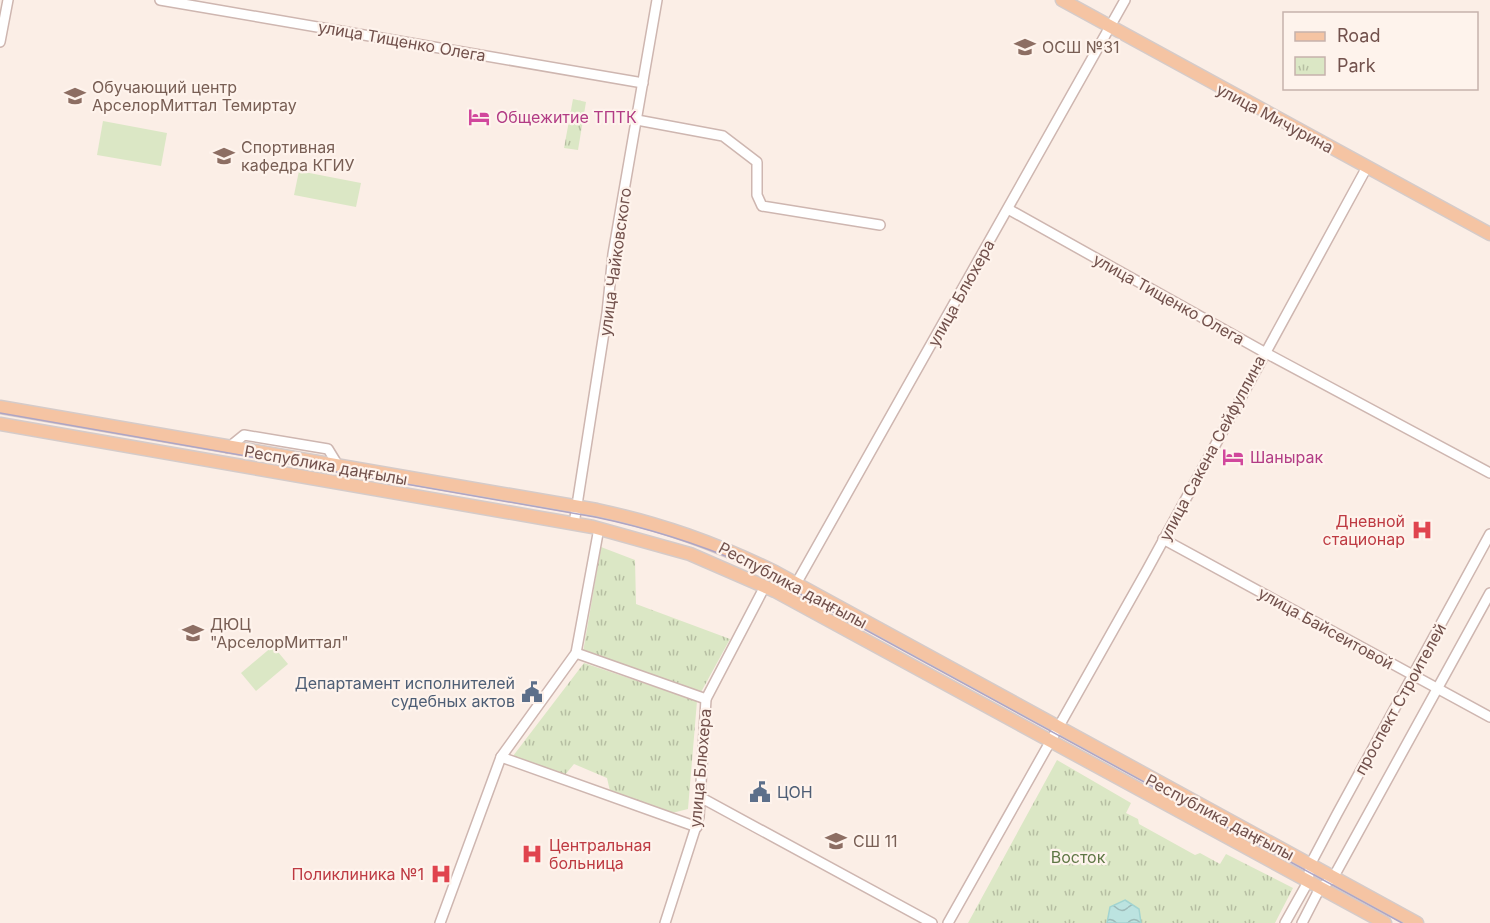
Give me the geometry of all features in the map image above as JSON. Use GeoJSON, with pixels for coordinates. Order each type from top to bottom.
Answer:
{"type":"FeatureCollection","features":[{"type":"Feature","properties":{"kind":"main road","name":"улица Мичурина"},"geometry":{"type":"LineString","coordinates":[[1062,0],[1490,234]]}},
{"type":"Feature","properties":{"kind":"main road","name":"Республика даңғылы"},"geometry":{"type":"LineString","coordinates":[[0,407],[577,507],[651,521],[703,539],[796,584],[1417,923]]}},
{"type":"Feature","properties":{"kind":"main road","name":"Республика даңғылы"},"geometry":{"type":"LineString","coordinates":[[0,424],[599,528],[690,554],[765,586],[1385,923]]}},
{"type":"Feature","properties":{"kind":"street"},"geometry":{"type":"LineString","coordinates":[[0,42],[8,0]]}},
{"type":"Feature","properties":{"kind":"street","name":"улица Тищенко Олега"},"geometry":{"type":"LineString","coordinates":[[160,0],[643,83]]}},
{"type":"Feature","properties":{"kind":"street","name":"улица Чайковского"},"geometry":{"type":"LineString","coordinates":[[574,524],[608,313],[614,254],[657,0]]}},
{"type":"Feature","properties":{"kind":"street","name":"улица Блюхера"},"geometry":{"type":"LineString","coordinates":[[796,584],[1125,0]]}},
{"type":"Feature","properties":{"kind":"street"},"geometry":{"type":"LineString","coordinates":[[637,120],[723,136],[757,162],[757,195],[762,206],[880,225]]}},
{"type":"Feature","properties":{"kind":"street","name":"улица Сакена Сейфуллина"},"geometry":{"type":"LineString","coordinates":[[1051,740],[1367,167]]}},
{"type":"Feature","properties":{"kind":"street","name":"улица Тищенко Олега"},"geometry":{"type":"LineString","coordinates":[[1008,209],[1264,352],[1490,473]]}},
{"type":"Feature","properties":{"kind":"street"},"geometry":{"type":"LineString","coordinates":[[440,923],[501,757],[576,653],[599,528]]}},
{"type":"Feature","properties":{"kind":"street","name":"проспект Строителей"},"geometry":{"type":"LineString","coordinates":[[1310,865],[1490,534]]}},
{"type":"Feature","properties":{"kind":"street","name":"улица Байсеитовой"},"geometry":{"type":"LineString","coordinates":[[1163,539],[1490,717]]}},
{"type":"Feature","properties":{"kind":"street","name":"улица Блюхера"},"geometry":{"type":"LineString","coordinates":[[665,923],[697,827],[706,699],[765,586]]}},
{"type":"Feature","properties":{"kind":"street","name":"проспект Строителей"},"geometry":{"type":"LineString","coordinates":[[1333,878],[1490,593]]}},
{"type":"Feature","properties":{"kind":"street"},"geometry":{"type":"LineString","coordinates":[[576,653],[706,699]]}},
{"type":"Feature","properties":{"kind":"street"},"geometry":{"type":"LineString","coordinates":[[948,923],[1051,740]]}},
{"type":"Feature","properties":{"kind":"street"},"geometry":{"type":"LineString","coordinates":[[501,757],[697,827]]}},
{"type":"Feature","properties":{"kind":"street"},"geometry":{"type":"LineString","coordinates":[[700,797],[932,923]]}},
{"type":"Feature","properties":{"kind":"street"},"geometry":{"type":"LineString","coordinates":[[1285,923],[1308,882],[1310,865]]}},
{"type":"Feature","properties":{"kind":"street"},"geometry":{"type":"LineString","coordinates":[[1302,923],[1320,888],[1333,878]]}},
{"type":"Feature","properties":{"kind":"green space"},"geometry":{"type":"Polygon","coordinates":[[[573,99],[586,102],[578,150],[564,148],[573,99]]]}},
{"type":"Feature","properties":{"kind":"green space"},"geometry":{"type":"Polygon","coordinates":[[[103,121],[167,133],[161,166],[97,155],[103,121]]]}},
{"type":"Feature","properties":{"kind":"green space"},"geometry":{"type":"Polygon","coordinates":[[[299,171],[361,183],[356,207],[294,195],[299,171]]]}},
{"type":"Feature","properties":{"kind":"green space"},"geometry":{"type":"Polygon","coordinates":[[[601,547],[635,560],[636,604],[730,639],[700,694],[583,652],[601,547]]]}},
{"type":"Feature","properties":{"kind":"green space"},"geometry":{"type":"Polygon","coordinates":[[[273,646],[288,664],[256,691],[241,673],[273,646]]]}},
{"type":"Feature","properties":{"kind":"green space"},"geometry":{"type":"Polygon","coordinates":[[[584,663],[697,701],[688,809],[672,813],[610,791],[607,778],[574,764],[564,776],[513,756],[584,663]]]}},
{"type":"Feature","properties":{"kind":"green space","name":"Восток"},"geometry":{"type":"Polygon","coordinates":[[[1057,760],[1131,803],[1126,813],[1138,819],[1139,824],[1195,855],[1200,853],[1220,864],[1226,854],[1293,888],[1275,923],[968,923],[1057,760]]]}},
{"type":"Feature","properties":{"kind":"water"},"geometry":{"type":"Polygon","coordinates":[[[1125,900],[1139,909],[1141,923],[1107,923],[1110,907],[1125,900]]]}},
{"type":"Feature","properties":{"kind":"tram line"},"geometry":{"type":"LineString","coordinates":[[0,413],[595,517],[653,531],[708,549],[745,564],[1402,923]]}},
{"type":"Feature","properties":{"kind":"place","name":"ОСШ №31"},"geometry":{"type":"Point","coordinates":[1025,47]}},
{"type":"Feature","properties":{"kind":"place","name":"Обучающий центр АрселорМиттал Темиртау"},"geometry":{"type":"Point","coordinates":[75,96]}},
{"type":"Feature","properties":{"kind":"place","name":"Общежитие ТПТК"},"geometry":{"type":"Point","coordinates":[479,117]}},
{"type":"Feature","properties":{"kind":"place","name":"Спортивная кафедра КГИУ"},"geometry":{"type":"Point","coordinates":[224,156]}},
{"type":"Feature","properties":{"kind":"place","name":"Шанырак"},"geometry":{"type":"Point","coordinates":[1233,457]}},
{"type":"Feature","properties":{"kind":"place","name":"Дневной стационар"},"geometry":{"type":"Point","coordinates":[1422,530]}},
{"type":"Feature","properties":{"kind":"place","name":"ДЮЦ \"АрселорМиттал\""},"geometry":{"type":"Point","coordinates":[193,633]}},
{"type":"Feature","properties":{"kind":"place","name":"Департамент исполнителей судебных актов"},"geometry":{"type":"Point","coordinates":[532,692]}},
{"type":"Feature","properties":{"kind":"place","name":"ЦОН"},"geometry":{"type":"Point","coordinates":[760,792]}},
{"type":"Feature","properties":{"kind":"place","name":"СШ 11"},"geometry":{"type":"Point","coordinates":[836,841]}},
{"type":"Feature","properties":{"kind":"place","name":"Центральная больница"},"geometry":{"type":"Point","coordinates":[532,854]}},
{"type":"Feature","properties":{"kind":"place","name":"Поликлиника №1"},"geometry":{"type":"Point","coordinates":[441,874]}}]}
